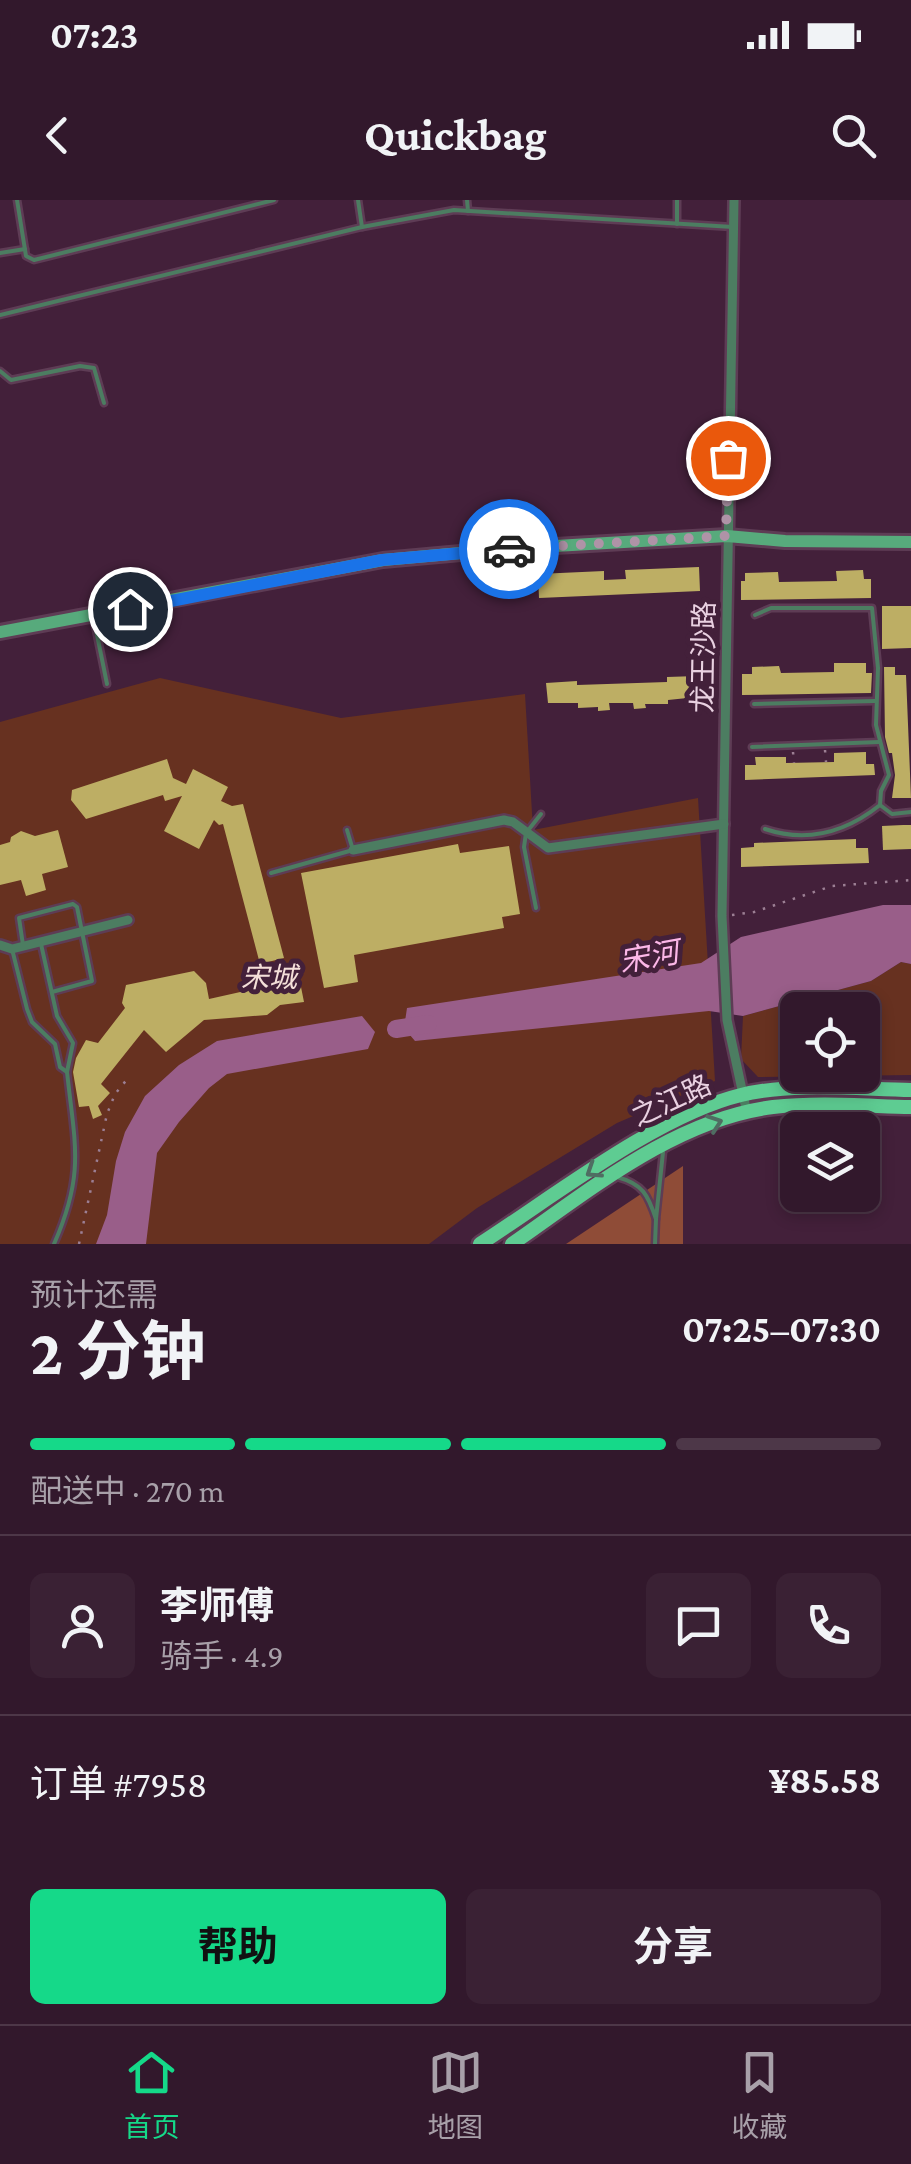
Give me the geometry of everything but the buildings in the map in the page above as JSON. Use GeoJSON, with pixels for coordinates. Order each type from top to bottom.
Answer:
{"type":"FeatureCollection","features":[{"type":"Feature","properties":{"kind":"main road","name":"之江路"},"geometry":{"type":"LineString","coordinates":[[480,1244],[648,1135],[693,1112],[742,1095],[812,1088],[911,1090]]}},
{"type":"Feature","properties":{"kind":"main road","name":"之江路"},"geometry":{"type":"LineString","coordinates":[[512,1244],[612,1177],[702,1127],[773,1108],[911,1107]]}},
{"type":"Feature","properties":{"kind":"street","name":"龙王沙路"},"geometry":{"type":"LineString","coordinates":[[734,200],[722,938],[727,1020],[746,1113]]}},
{"type":"Feature","properties":{"kind":"street"},"geometry":{"type":"LineString","coordinates":[[0,632],[382,560],[726,536],[785,541],[911,542]]}},
{"type":"Feature","properties":{"kind":"street"},"geometry":{"type":"LineString","coordinates":[[353,850],[504,820],[548,848],[724,824]]}},
{"type":"Feature","properties":{"kind":"street"},"geometry":{"type":"LineString","coordinates":[[0,945],[12,949],[128,920]]}},
{"type":"Feature","properties":{"kind":"lane"},"geometry":{"type":"LineString","coordinates":[[17,200],[26,256],[34,260],[250,202],[274,200]]}},
{"type":"Feature","properties":{"kind":"lane"},"geometry":{"type":"LineString","coordinates":[[358,200],[362,227]]}},
{"type":"Feature","properties":{"kind":"lane"},"geometry":{"type":"LineString","coordinates":[[467,200],[468,211]]}},
{"type":"Feature","properties":{"kind":"lane"},"geometry":{"type":"LineString","coordinates":[[677,200],[677,224]]}},
{"type":"Feature","properties":{"kind":"lane"},"geometry":{"type":"LineString","coordinates":[[0,316],[362,227],[454,210],[733,227]]}},
{"type":"Feature","properties":{"kind":"lane"},"geometry":{"type":"LineString","coordinates":[[0,253],[25,249]]}},
{"type":"Feature","properties":{"kind":"lane"},"geometry":{"type":"LineString","coordinates":[[0,371],[11,380],[80,366],[94,368],[104,403]]}},
{"type":"Feature","properties":{"kind":"lane"},"geometry":{"type":"LineString","coordinates":[[755,615],[771,608],[872,608],[878,668],[874,701],[888,774],[880,806],[857,823],[809,836],[788,837],[765,830]]}},
{"type":"Feature","properties":{"kind":"lane"},"geometry":{"type":"LineString","coordinates":[[93,616],[107,684]]}},
{"type":"Feature","properties":{"kind":"lane"},"geometry":{"type":"LineString","coordinates":[[754,704],[874,701]]}},
{"type":"Feature","properties":{"kind":"lane"},"geometry":{"type":"LineString","coordinates":[[752,747],[879,742]]}},
{"type":"Feature","properties":{"kind":"lane"},"geometry":{"type":"LineString","coordinates":[[880,806],[892,814],[911,812]]}},
{"type":"Feature","properties":{"kind":"lane"},"geometry":{"type":"LineString","coordinates":[[536,908],[524,848],[526,832],[542,814]]}},
{"type":"Feature","properties":{"kind":"lane"},"geometry":{"type":"LineString","coordinates":[[271,873],[353,850],[347,830]]}},
{"type":"Feature","properties":{"kind":"lane"},"geometry":{"type":"LineString","coordinates":[[23,946],[19,918],[73,904],[77,907],[92,981],[52,992]]}},
{"type":"Feature","properties":{"kind":"lane"},"geometry":{"type":"LineString","coordinates":[[40,942],[61,1026],[73,1043],[67,1072],[78,1166],[71,1201],[54,1244]]}},
{"type":"Feature","properties":{"kind":"lane"},"geometry":{"type":"LineString","coordinates":[[12,949],[32,1022],[55,1044],[60,1067],[67,1072]]}},
{"type":"Feature","properties":{"kind":"lane"},"geometry":{"type":"LineString","coordinates":[[655,1244],[664,1145]]}},
{"type":"Feature","properties":{"kind":"lane"},"geometry":{"type":"LineString","coordinates":[[612,1177],[635,1183],[647,1192],[656,1219]]}},
{"type":"Feature","properties":{"kind":"path"},"geometry":{"type":"LineString","coordinates":[[826,744],[826,762]]}},
{"type":"Feature","properties":{"kind":"path"},"geometry":{"type":"LineString","coordinates":[[793,745],[794,763]]}},
{"type":"Feature","properties":{"kind":"path"},"geometry":{"type":"LineString","coordinates":[[722,916],[754,912],[832,886],[911,880]]}},
{"type":"Feature","properties":{"kind":"path"},"geometry":{"type":"LineString","coordinates":[[79,1244],[107,1114],[129,1077]]}},
{"type":"Feature","properties":{"kind":"green space","name":"宋城"},"geometry":{"type":"Polygon","coordinates":[[[160,678],[341,718],[525,694],[533,830],[698,798],[715,1081],[617,1123],[477,1208],[429,1244],[0,1244],[0,722],[160,678]]]}},
{"type":"Feature","properties":{"kind":"green space"},"geometry":{"type":"Polygon","coordinates":[[[901,962],[911,964],[911,1075],[880,1075],[880,992],[831,992],[871,981],[901,962]]]}},
{"type":"Feature","properties":{"kind":"green space"},"geometry":{"type":"Polygon","coordinates":[[[780,1006],[780,1077],[758,1077],[741,1059],[743,1016],[780,1006]]]}},
{"type":"Feature","properties":{"kind":"shaded area"},"geometry":{"type":"Polygon","coordinates":[[[883,905],[911,905],[911,964],[901,962],[871,981],[831,992],[780,992],[780,1006],[743,1016],[709,1011],[415,1041],[404,1028],[407,1008],[701,963],[741,937],[883,905]]]}},
{"type":"Feature","properties":{"kind":"shaded area"},"geometry":{"type":"Polygon","coordinates":[[[362,1016],[375,1032],[368,1049],[227,1074],[209,1088],[157,1153],[146,1244],[96,1244],[107,1215],[125,1132],[145,1096],[179,1065],[217,1041],[362,1016]]]}},
{"type":"Feature","properties":{"kind":"shaded area"},"geometry":{"type":"Polygon","coordinates":[[[683,1166],[683,1244],[566,1244],[683,1166]]]}},
{"type":"Feature","properties":{"kind":"waterway","name":"宋河"},"geometry":{"type":"LineString","coordinates":[[396,1029],[428,1024]]}},
{"type":"Feature","properties":{"kind":"way so far"},"geometry":{"type":"LineString","coordinates":[[509,549],[726,536],[728,458]]}},
{"type":"Feature","properties":{"kind":"route"},"geometry":{"type":"LineString","coordinates":[[130,609],[382,560],[509,549]]}}]}
